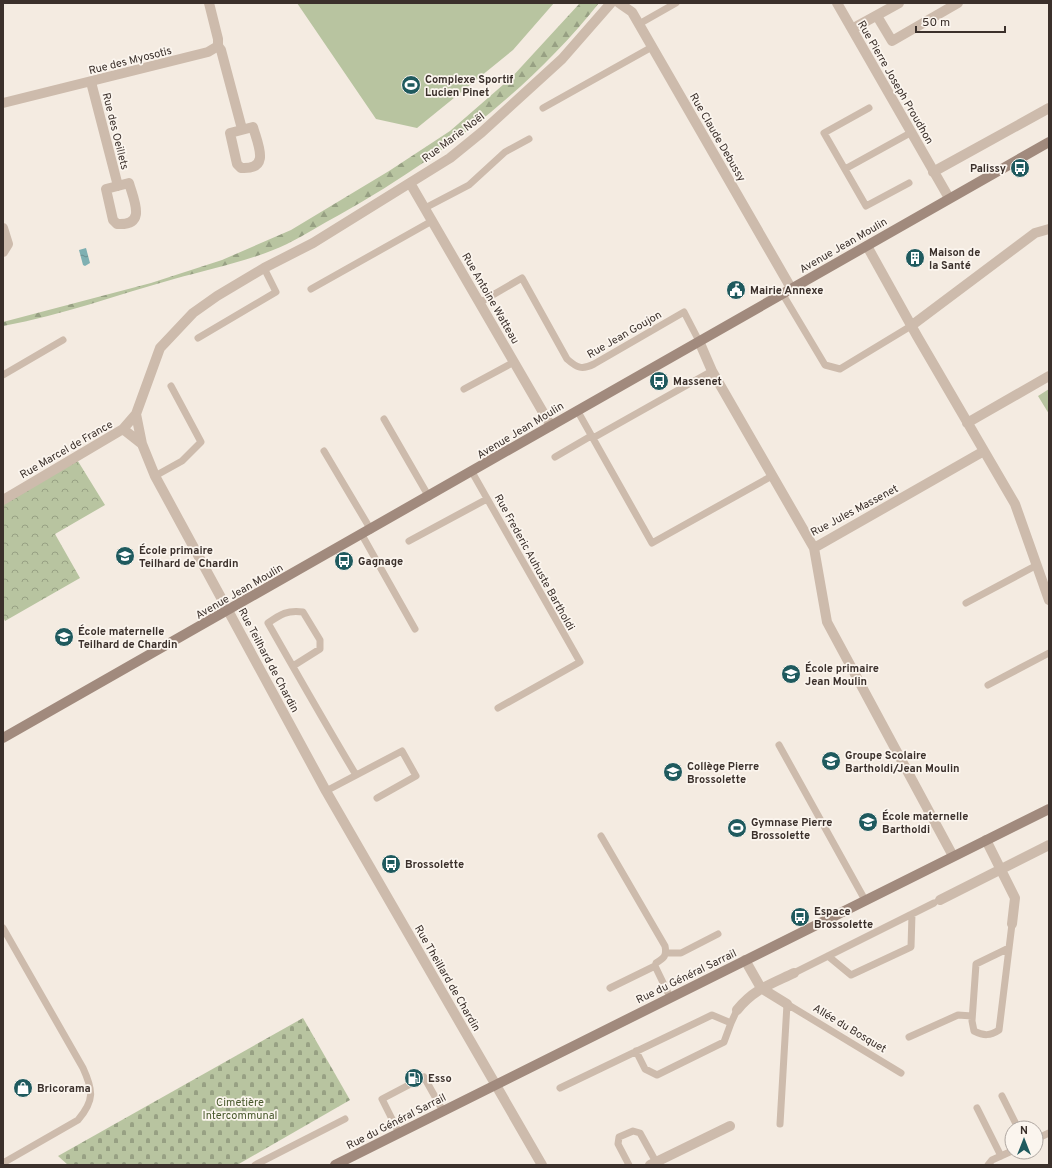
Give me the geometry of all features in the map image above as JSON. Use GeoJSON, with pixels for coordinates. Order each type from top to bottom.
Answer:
{"type":"FeatureCollection","features":[{"type":"Feature","properties":{"kind":"street"},"geometry":{"type":"LineString","coordinates":[[209,3],[217,35],[218,46],[221,50],[242,129]]}},
{"type":"Feature","properties":{"kind":"street","name":"Rue Marie Noël"},"geometry":{"type":"LineString","coordinates":[[136,414],[160,348],[193,313],[217,296],[264,268],[313,243],[450,158],[517,101],[562,59],[611,3]]}},
{"type":"Feature","properties":{"kind":"street","name":"Rue Claude Debussy"},"geometry":{"type":"LineString","coordinates":[[619,3],[632,12],[787,291]]}},
{"type":"Feature","properties":{"kind":"street","name":"Rue Pierre Joseph Proudhon"},"geometry":{"type":"LineString","coordinates":[[837,3],[949,198]]}},
{"type":"Feature","properties":{"kind":"street"},"geometry":{"type":"LineString","coordinates":[[852,29],[899,3]]}},
{"type":"Feature","properties":{"kind":"street"},"geometry":{"type":"LineString","coordinates":[[877,16],[892,41],[958,3]]}},
{"type":"Feature","properties":{"kind":"street","name":"Rue des Myosotis"},"geometry":{"type":"LineString","coordinates":[[3,103],[203,54],[218,46]]}},
{"type":"Feature","properties":{"kind":"street","name":"Rue des Oeillets"},"geometry":{"type":"LineString","coordinates":[[91,82],[118,186]]}},
{"type":"Feature","properties":{"kind":"street"},"geometry":{"type":"LineString","coordinates":[[933,172],[1049,108]]}},
{"type":"Feature","properties":{"kind":"street","name":"Avenue Jean Moulin"},"geometry":{"type":"LineString","coordinates":[[3,738],[229,611],[429,497],[577,410],[1049,142]]}},
{"type":"Feature","properties":{"kind":"street","name":"Rue Antoine Watteau"},"geometry":{"type":"LineString","coordinates":[[410,182],[550,426]]}},
{"type":"Feature","properties":{"kind":"street"},"geometry":{"type":"LineString","coordinates":[[3,228],[8,244],[3,252]]}},
{"type":"Feature","properties":{"kind":"street"},"geometry":{"type":"LineString","coordinates":[[911,326],[1035,233],[1049,229]]}},
{"type":"Feature","properties":{"kind":"street"},"geometry":{"type":"LineString","coordinates":[[867,246],[911,326],[1018,510],[1049,600]]}},
{"type":"Feature","properties":{"kind":"street","name":"Rue Jules Massenet"},"geometry":{"type":"LineString","coordinates":[[699,341],[712,370],[814,548],[984,452]]}},
{"type":"Feature","properties":{"kind":"street"},"geometry":{"type":"LineString","coordinates":[[967,422],[1049,376]]}},
{"type":"Feature","properties":{"kind":"street","name":"Rue Marcel de France"},"geometry":{"type":"LineString","coordinates":[[4,500],[123,429],[136,414]]}},
{"type":"Feature","properties":{"kind":"street","name":"Rue Teilhard de Chardin"},"geometry":{"type":"LineString","coordinates":[[136,414],[142,444],[155,476],[326,791],[380,885]]}},
{"type":"Feature","properties":{"kind":"street","name":"Rue Teilhard de Chardin"},"geometry":{"type":"LineString","coordinates":[[123,429],[142,444]]}},
{"type":"Feature","properties":{"kind":"street"},"geometry":{"type":"LineString","coordinates":[[814,548],[827,622],[953,856]]}},
{"type":"Feature","properties":{"kind":"street","name":"Rue du Général Sarrail"},"geometry":{"type":"LineString","coordinates":[[334,1165],[1049,809]]}},
{"type":"Feature","properties":{"kind":"street"},"geometry":{"type":"LineString","coordinates":[[986,840],[1015,898],[1012,924]]}},
{"type":"Feature","properties":{"kind":"street"},"geometry":{"type":"LineString","coordinates":[[937,902],[1049,845]]}},
{"type":"Feature","properties":{"kind":"street","name":"Rue Theillard de Chardin"},"geometry":{"type":"LineString","coordinates":[[380,885],[542,1165]]}},
{"type":"Feature","properties":{"kind":"street","name":"Allée du Bosquet"},"geometry":{"type":"LineString","coordinates":[[745,960],[761,988],[787,1004]]}},
{"type":"Feature","properties":{"kind":"street"},"geometry":{"type":"LineString","coordinates":[[738,1010],[748,997],[761,988],[794,973]]}},
{"type":"Feature","properties":{"kind":"street"},"geometry":{"type":"LineString","coordinates":[[653,1164],[730,1126]]}},
{"type":"Feature","properties":{"kind":"lane"},"geometry":{"type":"LineString","coordinates":[[639,24],[676,3]]}},
{"type":"Feature","properties":{"kind":"lane"},"geometry":{"type":"LineString","coordinates":[[543,108],[652,47]]}},
{"type":"Feature","properties":{"kind":"lane"},"geometry":{"type":"LineString","coordinates":[[869,108],[824,133],[866,206],[910,182]]}},
{"type":"Feature","properties":{"kind":"lane"},"geometry":{"type":"LineString","coordinates":[[845,169],[912,132]]}},
{"type":"Feature","properties":{"kind":"lane"},"geometry":{"type":"LineString","coordinates":[[425,208],[469,185],[505,152],[529,139]]}},
{"type":"Feature","properties":{"kind":"lane"},"geometry":{"type":"LineString","coordinates":[[311,289],[432,221]]}},
{"type":"Feature","properties":{"kind":"lane"},"geometry":{"type":"LineString","coordinates":[[198,338],[276,292],[264,268]]}},
{"type":"Feature","properties":{"kind":"lane","name":"Rue Jean Goujon"},"geometry":{"type":"LineString","coordinates":[[480,303],[522,278],[567,359],[576,367],[585,368],[594,364],[684,312],[699,341]]}},
{"type":"Feature","properties":{"kind":"lane"},"geometry":{"type":"LineString","coordinates":[[787,291],[825,365],[831,368],[840,369],[911,326]]}},
{"type":"Feature","properties":{"kind":"lane"},"geometry":{"type":"LineString","coordinates":[[3,374],[64,340]]}},
{"type":"Feature","properties":{"kind":"lane"},"geometry":{"type":"LineString","coordinates":[[464,389],[514,362]]}},
{"type":"Feature","properties":{"kind":"lane"},"geometry":{"type":"LineString","coordinates":[[555,457],[712,370]]}},
{"type":"Feature","properties":{"kind":"lane"},"geometry":{"type":"LineString","coordinates":[[155,476],[182,461],[201,442],[171,386]]}},
{"type":"Feature","properties":{"kind":"lane"},"geometry":{"type":"LineString","coordinates":[[577,410],[652,544],[772,476]]}},
{"type":"Feature","properties":{"kind":"lane"},"geometry":{"type":"LineString","coordinates":[[384,419],[429,497]]}},
{"type":"Feature","properties":{"kind":"lane"},"geometry":{"type":"LineString","coordinates":[[324,451],[415,629]]}},
{"type":"Feature","properties":{"kind":"lane","name":"Rue Frederic Auhuste Bartholdi"},"geometry":{"type":"LineString","coordinates":[[472,472],[580,662],[498,708]]}},
{"type":"Feature","properties":{"kind":"lane"},"geometry":{"type":"LineString","coordinates":[[409,541],[487,499]]}},
{"type":"Feature","properties":{"kind":"lane"},"geometry":{"type":"LineString","coordinates":[[966,603],[1037,565]]}},
{"type":"Feature","properties":{"kind":"lane"},"geometry":{"type":"LineString","coordinates":[[293,666],[320,649],[320,640],[303,612],[294,611],[284,612],[268,623],[356,775]]}},
{"type":"Feature","properties":{"kind":"lane"},"geometry":{"type":"LineString","coordinates":[[988,686],[1049,653]]}},
{"type":"Feature","properties":{"kind":"lane"},"geometry":{"type":"LineString","coordinates":[[779,745],[865,900]]}},
{"type":"Feature","properties":{"kind":"lane"},"geometry":{"type":"LineString","coordinates":[[326,791],[402,751],[416,776],[377,798]]}},
{"type":"Feature","properties":{"kind":"lane"},"geometry":{"type":"LineString","coordinates":[[601,836],[665,946],[666,953],[664,958],[656,963],[655,966],[610,988]]}},
{"type":"Feature","properties":{"kind":"lane"},"geometry":{"type":"LineString","coordinates":[[794,973],[937,902]]}},
{"type":"Feature","properties":{"kind":"lane"},"geometry":{"type":"LineString","coordinates":[[828,956],[851,975],[911,947],[912,914]]}},
{"type":"Feature","properties":{"kind":"lane"},"geometry":{"type":"LineString","coordinates":[[1009,948],[976,964],[972,1016],[974,1031],[982,1035],[992,1035],[999,1030],[1012,924]]}},
{"type":"Feature","properties":{"kind":"lane"},"geometry":{"type":"LineString","coordinates":[[3,928],[82,1068],[91,1087],[90,1100],[85,1111],[78,1120],[3,1162]]}},
{"type":"Feature","properties":{"kind":"lane"},"geometry":{"type":"LineString","coordinates":[[666,953],[681,953],[718,934]]}},
{"type":"Feature","properties":{"kind":"lane"},"geometry":{"type":"LineString","coordinates":[[655,966],[670,998]]}},
{"type":"Feature","properties":{"kind":"lane"},"geometry":{"type":"LineString","coordinates":[[780,1124],[787,1004]]}},
{"type":"Feature","properties":{"kind":"lane","name":"Allée du Bosquet"},"geometry":{"type":"LineString","coordinates":[[787,1004],[901,1073]]}},
{"type":"Feature","properties":{"kind":"lane"},"geometry":{"type":"LineString","coordinates":[[636,1051],[645,1070],[657,1075],[724,1042],[731,1023],[738,1010]]}},
{"type":"Feature","properties":{"kind":"lane"},"geometry":{"type":"LineString","coordinates":[[560,1088],[712,1014],[731,1023]]}},
{"type":"Feature","properties":{"kind":"lane"},"geometry":{"type":"LineString","coordinates":[[909,1037],[958,1015],[972,1016]]}},
{"type":"Feature","properties":{"kind":"lane"},"geometry":{"type":"LineString","coordinates":[[399,1133],[382,1099],[424,1077],[443,1111]]}},
{"type":"Feature","properties":{"kind":"lane"},"geometry":{"type":"LineString","coordinates":[[1002,1096],[1014,1120]]}},
{"type":"Feature","properties":{"kind":"lane"},"geometry":{"type":"LineString","coordinates":[[977,1108],[1001,1156]]}},
{"type":"Feature","properties":{"kind":"lane"},"geometry":{"type":"LineString","coordinates":[[255,1165],[345,1119]]}},
{"type":"Feature","properties":{"kind":"lane"},"geometry":{"type":"LineString","coordinates":[[629,1165],[618,1144],[619,1137],[633,1131],[640,1133],[653,1164]]}},
{"type":"Feature","properties":{"kind":"lane"},"geometry":{"type":"LineString","coordinates":[[988,1165],[992,1160],[1004,1155]]}},
{"type":"Feature","properties":{"kind":"green space","name":"Complexe Sportif Lucien Pinet"},"geometry":{"type":"Polygon","coordinates":[[[297,3],[554,3],[513,50],[417,128],[376,119],[297,3]]]}},
{"type":"Feature","properties":{"kind":"green space"},"geometry":{"type":"Polygon","coordinates":[[[580,3],[599,3],[543,66],[480,121],[411,171],[375,194],[300,237],[260,255],[152,285],[68,311],[3,326],[3,322],[151,283],[222,260],[291,230],[389,171],[450,131],[511,78],[580,3]]]}},
{"type":"Feature","properties":{"kind":"green space"},"geometry":{"type":"Polygon","coordinates":[[[1049,389],[1049,414],[1038,396],[1049,389]]]}},
{"type":"Feature","properties":{"kind":"green space"},"geometry":{"type":"Polygon","coordinates":[[[76,458],[105,505],[55,534],[80,578],[5,621],[3,617],[3,501],[76,458]]]}},
{"type":"Feature","properties":{"kind":"green space","name":"Cimetière Intercommunal"},"geometry":{"type":"Polygon","coordinates":[[[303,1018],[350,1100],[237,1165],[68,1165],[58,1156],[303,1018]]]}},
{"type":"Feature","properties":{"kind":"water"},"geometry":{"type":"Polygon","coordinates":[[[86,248],[90,263],[85,266],[83,265],[79,250],[86,248]]]}},
{"type":"Feature","properties":{"kind":"place","name":"Complexe Sportif Lucien Pinet"},"geometry":{"type":"Point","coordinates":[411,85]}},
{"type":"Feature","properties":{"kind":"place","name":"Palissy"},"geometry":{"type":"Point","coordinates":[1020,168]}},
{"type":"Feature","properties":{"kind":"place","name":"Maison de la Santé"},"geometry":{"type":"Point","coordinates":[915,258]}},
{"type":"Feature","properties":{"kind":"place","name":"Mairie Annexe"},"geometry":{"type":"Point","coordinates":[736,290]}},
{"type":"Feature","properties":{"kind":"place","name":"Massenet"},"geometry":{"type":"Point","coordinates":[659,381]}},
{"type":"Feature","properties":{"kind":"place","name":"École primaire Teilhard de Chardin"},"geometry":{"type":"Point","coordinates":[125,556]}},
{"type":"Feature","properties":{"kind":"place","name":"Gagnage"},"geometry":{"type":"Point","coordinates":[344,561]}},
{"type":"Feature","properties":{"kind":"place","name":"École maternelle Teilhard de Chardin"},"geometry":{"type":"Point","coordinates":[64,637]}},
{"type":"Feature","properties":{"kind":"place","name":"École primaire Jean Moulin"},"geometry":{"type":"Point","coordinates":[791,674]}},
{"type":"Feature","properties":{"kind":"place","name":"Groupe Scolaire Bartholdi/Jean Moulin"},"geometry":{"type":"Point","coordinates":[831,761]}},
{"type":"Feature","properties":{"kind":"place","name":"Collège Pierre Brossolette"},"geometry":{"type":"Point","coordinates":[673,772]}},
{"type":"Feature","properties":{"kind":"place","name":"École maternelle Bartholdi"},"geometry":{"type":"Point","coordinates":[868,822]}},
{"type":"Feature","properties":{"kind":"place","name":"Gymnase Pierre Brossolette"},"geometry":{"type":"Point","coordinates":[737,828]}},
{"type":"Feature","properties":{"kind":"place","name":"Brossolette"},"geometry":{"type":"Point","coordinates":[391,864]}},
{"type":"Feature","properties":{"kind":"place","name":"Espace Brossolette"},"geometry":{"type":"Point","coordinates":[800,917]}},
{"type":"Feature","properties":{"kind":"place","name":"Esso"},"geometry":{"type":"Point","coordinates":[414,1078]}},
{"type":"Feature","properties":{"kind":"place","name":"Bricorama"},"geometry":{"type":"Point","coordinates":[23,1088]}}]}
